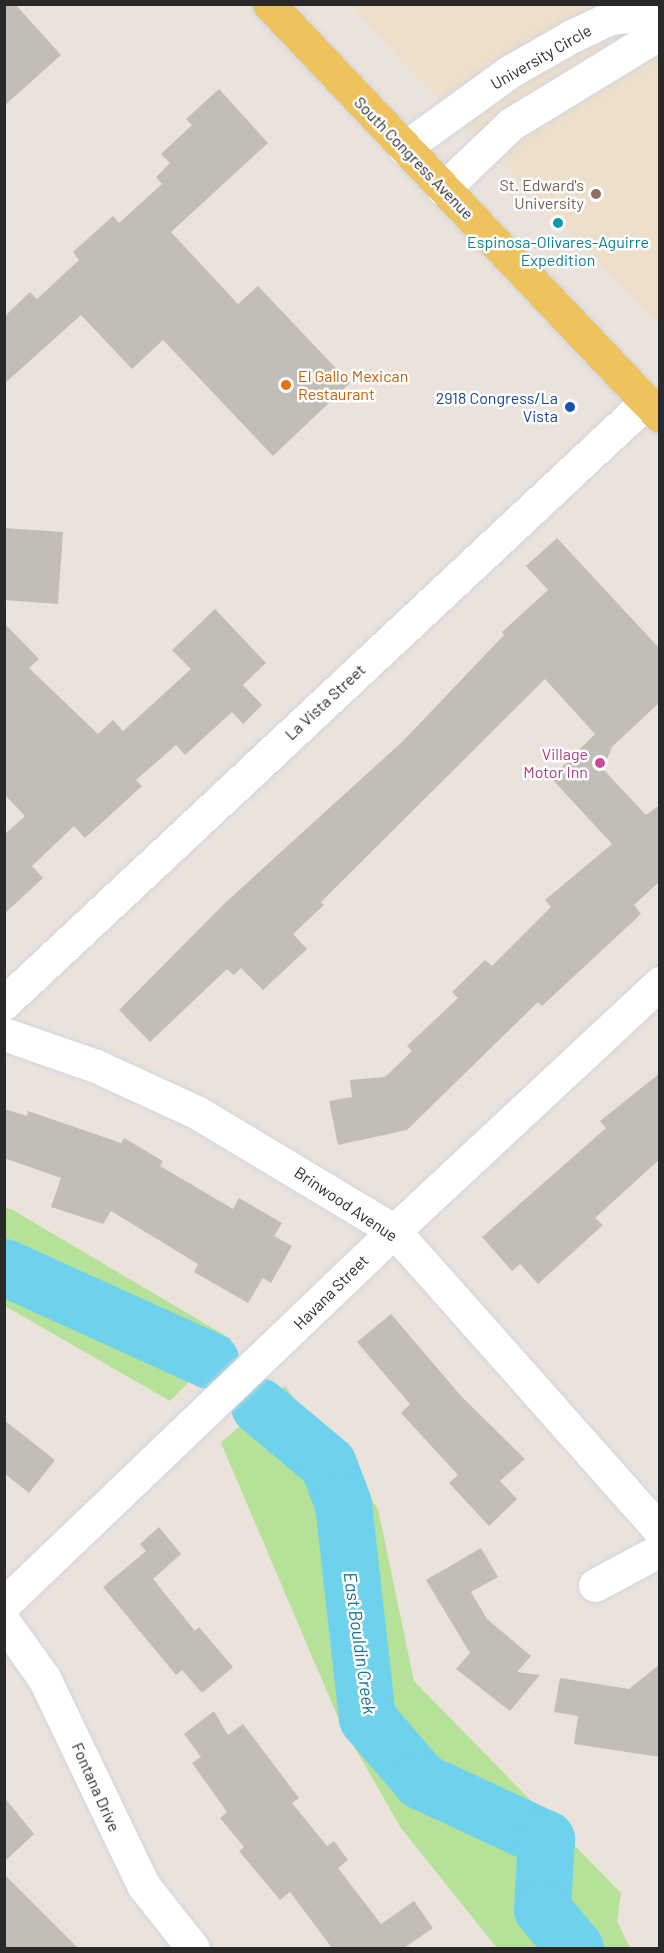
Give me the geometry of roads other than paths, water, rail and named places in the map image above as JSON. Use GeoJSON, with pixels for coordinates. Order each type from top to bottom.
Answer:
{"type":"FeatureCollection","features":[{"type":"Feature","properties":{"kind":"main road","name":"South Congress Avenue"},"geometry":{"type":"LineString","coordinates":[[269,4],[652,409]]}},
{"type":"Feature","properties":{"kind":"street","name":"University Circle"},"geometry":{"type":"LineString","coordinates":[[404,148],[509,72],[570,37],[610,18],[660,12]]}},
{"type":"Feature","properties":{"kind":"street"},"geometry":{"type":"LineString","coordinates":[[443,189],[511,124],[660,33]]}},
{"type":"Feature","properties":{"kind":"street","name":"La Vista Street"},"geometry":{"type":"LineString","coordinates":[[4,1003],[652,409]]}},
{"type":"Feature","properties":{"kind":"street","name":"Havana Street"},"geometry":{"type":"LineString","coordinates":[[4,1604],[394,1230],[660,983]]}},
{"type":"Feature","properties":{"kind":"street","name":"Brinwood Avenue"},"geometry":{"type":"LineString","coordinates":[[4,1035],[96,1066],[198,1113],[394,1230],[660,1531]]}},
{"type":"Feature","properties":{"kind":"street"},"geometry":{"type":"LineString","coordinates":[[595,1585],[660,1550]]}},
{"type":"Feature","properties":{"kind":"street","name":"Fontana Drive"},"geometry":{"type":"LineString","coordinates":[[4,1622],[44,1678],[143,1885],[193,1948]]}},
{"type":"Feature","properties":{"kind":"waterway","name":"East Bouldin Creek"},"geometry":{"type":"LineString","coordinates":[[4,1267],[211,1361]]}},
{"type":"Feature","properties":{"kind":"waterway","name":"East Bouldin Creek"},"geometry":{"type":"LineString","coordinates":[[259,1406],[328,1464],[343,1504],[367,1718],[421,1781],[546,1839],[542,1909],[575,1948]]}},
{"type":"Feature","properties":{"kind":"place","name":"St. Edward's University"},"geometry":{"type":"Point","coordinates":[596,194]}},
{"type":"Feature","properties":{"kind":"place","name":"Espinosa-Olivares-Aguirre Expedition"},"geometry":{"type":"Point","coordinates":[558,223]}},
{"type":"Feature","properties":{"kind":"place","name":"El Gallo Mexican Restaurant"},"geometry":{"type":"Point","coordinates":[286,385]}},
{"type":"Feature","properties":{"kind":"place","name":"2918 Congress/La Vista"},"geometry":{"type":"Point","coordinates":[570,407]}},
{"type":"Feature","properties":{"kind":"place","name":"Village Motor Inn"},"geometry":{"type":"Point","coordinates":[600,763]}}]}
